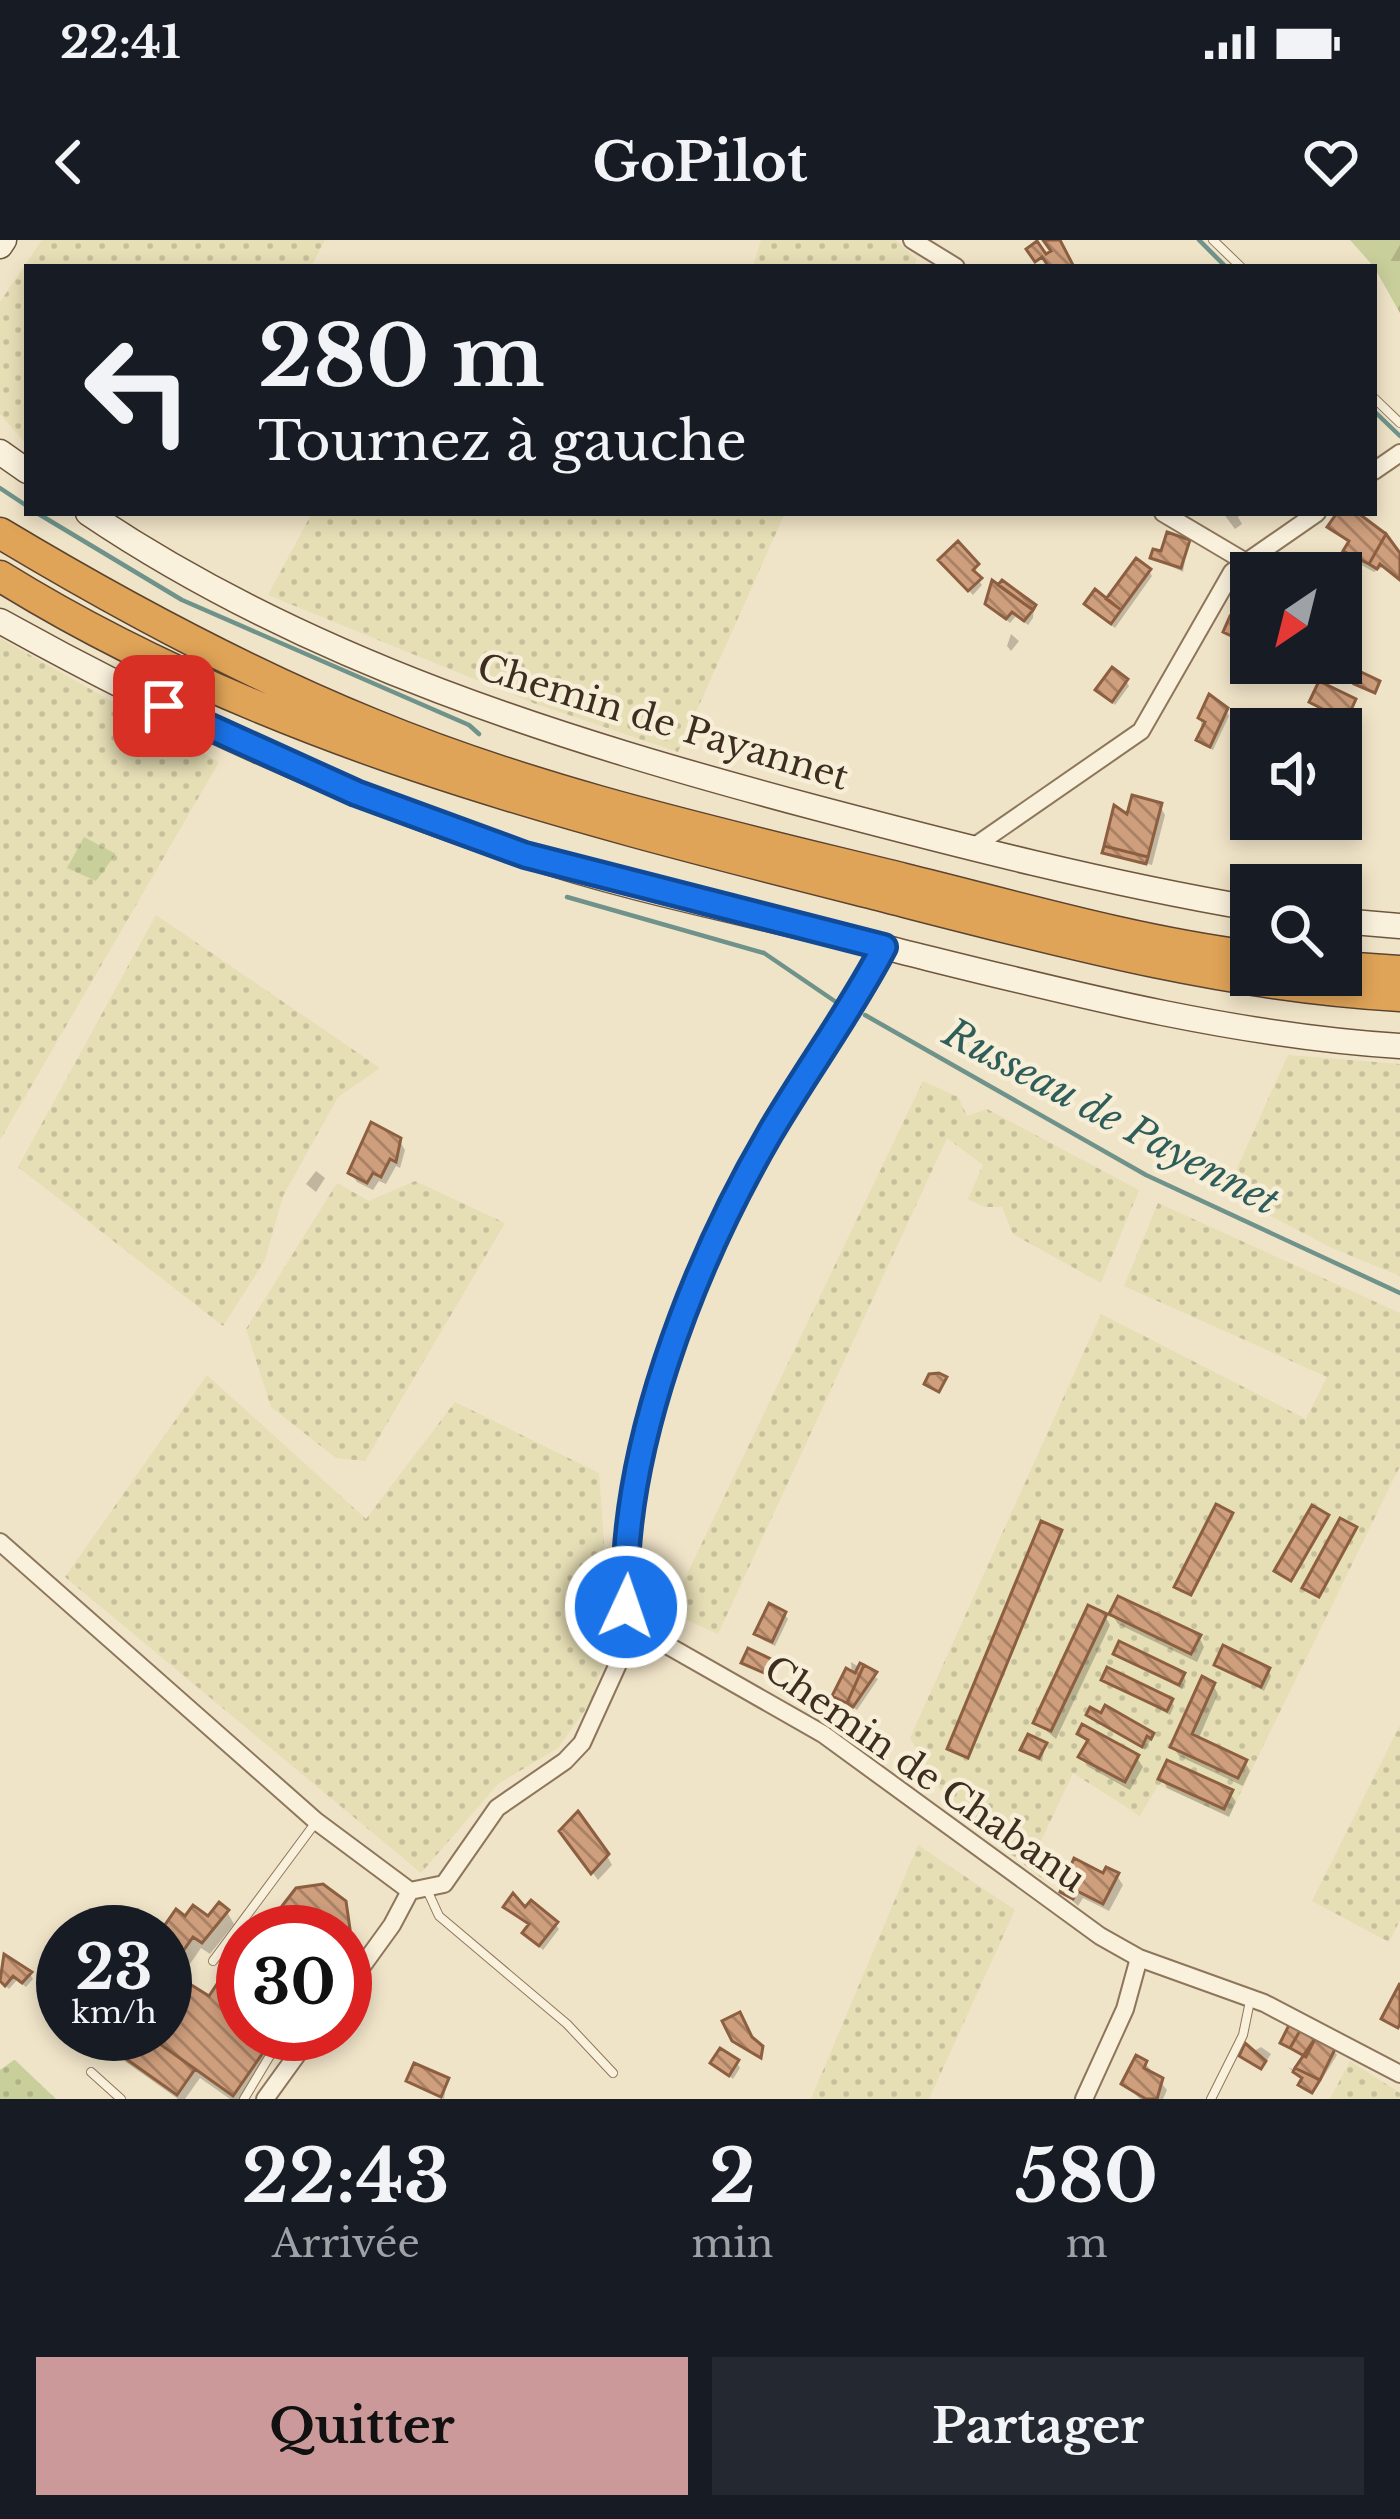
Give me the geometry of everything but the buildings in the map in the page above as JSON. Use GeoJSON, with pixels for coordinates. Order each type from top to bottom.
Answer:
{"type":"FeatureCollection","features":[{"type":"Feature","properties":{"kind":"highway"},"geometry":{"type":"LineString","coordinates":[[0,533],[246,670],[376,726],[519,776],[1040,912],[1230,952]]}},
{"type":"Feature","properties":{"kind":"highway"},"geometry":{"type":"LineString","coordinates":[[0,561],[171,660],[324,736]]}},
{"type":"Feature","properties":{"kind":"highway"},"geometry":{"type":"LineString","coordinates":[[0,576],[160,665],[324,736],[557,814],[1206,974],[1400,996]]}},
{"type":"Feature","properties":{"kind":"highway"},"geometry":{"type":"LineString","coordinates":[[1362,968],[1400,970]]}},
{"type":"Feature","properties":{"kind":"street"},"geometry":{"type":"LineString","coordinates":[[912,240],[951,264]]}},
{"type":"Feature","properties":{"kind":"street","name":"Chemin de Payannet"},"geometry":{"type":"LineString","coordinates":[[92,516],[147,553],[280,624],[512,719],[692,774],[972,848],[1230,903]]}},
{"type":"Feature","properties":{"kind":"street"},"geometry":{"type":"LineString","coordinates":[[1168,516],[1230,553]]}},
{"type":"Feature","properties":{"kind":"street"},"geometry":{"type":"LineString","coordinates":[[1258,552],[1312,516]]}},
{"type":"Feature","properties":{"kind":"street"},"geometry":{"type":"LineString","coordinates":[[972,848],[1142,731],[1230,577]]}},
{"type":"Feature","properties":{"kind":"street"},"geometry":{"type":"LineString","coordinates":[[0,621],[88,670],[356,793],[525,855],[884,947],[1257,1031],[1400,1046]]}},
{"type":"Feature","properties":{"kind":"street"},"geometry":{"type":"LineString","coordinates":[[1362,923],[1400,926]]}},
{"type":"Feature","properties":{"kind":"street"},"geometry":{"type":"LineString","coordinates":[[372,1953],[419,1891],[443,1884],[497,1808],[566,1761],[582,1743],[633,1637],[625,1581],[647,1419],[658,1380],[728,1211],[884,947]]}},
{"type":"Feature","properties":{"kind":"street"},"geometry":{"type":"LineString","coordinates":[[0,1542],[316,1821],[419,1891]]}},
{"type":"Feature","properties":{"kind":"street","name":"Chemin de Chabanu"},"geometry":{"type":"LineString","coordinates":[[633,1637],[665,1642],[775,1702],[1056,1906],[1138,1958],[1251,1998],[1400,2074]]}},
{"type":"Feature","properties":{"kind":"street"},"geometry":{"type":"LineString","coordinates":[[1084,2099],[1125,2009],[1138,1958]]}},
{"type":"Feature","properties":{"kind":"street"},"geometry":{"type":"LineString","coordinates":[[265,2099],[292,2061]]}},
{"type":"Feature","properties":{"kind":"lane"},"geometry":{"type":"LineString","coordinates":[[1213,240],[1238,264]]}},
{"type":"Feature","properties":{"kind":"lane"},"geometry":{"type":"LineString","coordinates":[[1377,401],[1400,423]]}},
{"type":"Feature","properties":{"kind":"lane"},"geometry":{"type":"LineString","coordinates":[[258,1905],[316,1821]]}},
{"type":"Feature","properties":{"kind":"lane"},"geometry":{"type":"LineString","coordinates":[[419,1891],[440,1916],[566,2024],[613,2074]]}},
{"type":"Feature","properties":{"kind":"lane"},"geometry":{"type":"LineString","coordinates":[[213,1961],[216,1958]]}},
{"type":"Feature","properties":{"kind":"lane"},"geometry":{"type":"LineString","coordinates":[[1211,2099],[1243,2035],[1251,1998]]}},
{"type":"Feature","properties":{"kind":"lane"},"geometry":{"type":"LineString","coordinates":[[244,2099],[267,2061]]}},
{"type":"Feature","properties":{"kind":"lane"},"geometry":{"type":"LineString","coordinates":[[91,2072],[122,2099]]}},
{"type":"Feature","properties":{"kind":"shaded area"},"geometry":{"type":"Polygon","coordinates":[[[42,240],[325,240],[313,264],[26,264],[42,240]]]}},
{"type":"Feature","properties":{"kind":"shaded area"},"geometry":{"type":"Polygon","coordinates":[[[761,240],[896,240],[917,260],[915,264],[754,264],[761,240]]]}},
{"type":"Feature","properties":{"kind":"shaded area"},"geometry":{"type":"Polygon","coordinates":[[[24,267],[24,442],[0,414],[0,302],[24,267]]]}},
{"type":"Feature","properties":{"kind":"shaded area"},"geometry":{"type":"Polygon","coordinates":[[[310,516],[784,516],[678,752],[533,703],[268,595],[310,516]]]}},
{"type":"Feature","properties":{"kind":"shaded area"},"geometry":{"type":"Polygon","coordinates":[[[0,638],[219,762],[0,1140],[0,638]]]}},
{"type":"Feature","properties":{"kind":"shaded area"},"geometry":{"type":"Polygon","coordinates":[[[156,915],[380,1068],[338,1097],[283,1196],[265,1260],[223,1326],[18,1167],[156,915]]]}},
{"type":"Feature","properties":{"kind":"shaded area"},"geometry":{"type":"Polygon","coordinates":[[[1288,1055],[1400,1064],[1400,1276],[1332,1248],[1226,1193],[1288,1055]]]}},
{"type":"Feature","properties":{"kind":"shaded area"},"geometry":{"type":"Polygon","coordinates":[[[923,1081],[958,1097],[967,1116],[987,1109],[1139,1190],[1101,1283],[1013,1234],[1002,1207],[984,1207],[968,1199],[983,1165],[947,1138],[718,1634],[669,1612],[923,1081]]]}},
{"type":"Feature","properties":{"kind":"shaded area"},"geometry":{"type":"Polygon","coordinates":[[[415,1181],[505,1223],[365,1461],[336,1458],[271,1407],[246,1329],[337,1183],[369,1201],[415,1181]]]}},
{"type":"Feature","properties":{"kind":"shaded area"},"geometry":{"type":"Polygon","coordinates":[[[1158,1203],[1400,1313],[1400,1466],[1229,1816],[1158,1785],[1140,1816],[1073,1773],[1039,1845],[1044,1880],[951,1808],[910,1738],[1101,1314],[1306,1419],[1327,1377],[1124,1286],[1158,1203]]]}},
{"type":"Feature","properties":{"kind":"shaded area"},"geometry":{"type":"Polygon","coordinates":[[[207,1375],[366,1519],[455,1402],[599,1473],[611,1637],[591,1702],[558,1748],[498,1784],[421,1873],[65,1577],[207,1375]]]}},
{"type":"Feature","properties":{"kind":"shaded area"},"geometry":{"type":"Polygon","coordinates":[[[1400,1725],[1400,1920],[1389,1942],[1312,1901],[1400,1725]]]}},
{"type":"Feature","properties":{"kind":"shaded area"},"geometry":{"type":"Polygon","coordinates":[[[918,1845],[1015,1910],[929,2099],[811,2099],[918,1845]]]}},
{"type":"Feature","properties":{"kind":"shaded area"},"geometry":{"type":"Polygon","coordinates":[[[1350,2061],[1400,2093],[1400,2099],[1330,2099],[1350,2061]]]}},
{"type":"Feature","properties":{"kind":"green space"},"geometry":{"type":"Polygon","coordinates":[[[1350,240],[1400,240],[1400,313],[1377,264],[1371,264],[1350,240]]]}},
{"type":"Feature","properties":{"kind":"green space"},"geometry":{"type":"Polygon","coordinates":[[[84,837],[116,854],[96,881],[67,868],[84,837]]]}},
{"type":"Feature","properties":{"kind":"green space"},"geometry":{"type":"Polygon","coordinates":[[[14,2060],[56,2099],[0,2099],[0,2070],[14,2060]]]}},
{"type":"Feature","properties":{"kind":"waterway"},"geometry":{"type":"LineString","coordinates":[[1199,240],[1223,264]]}},
{"type":"Feature","properties":{"kind":"waterway"},"geometry":{"type":"LineString","coordinates":[[1377,414],[1400,436]]}},
{"type":"Feature","properties":{"kind":"waterway","name":"Russeau de Payennet"},"geometry":{"type":"LineString","coordinates":[[0,488],[24,504]]}},
{"type":"Feature","properties":{"kind":"waterway","name":"Russeau de Payennet"},"geometry":{"type":"LineString","coordinates":[[42,516],[182,600],[469,725],[479,734]]}},
{"type":"Feature","properties":{"kind":"waterway","name":"Russeau de Payennet"},"geometry":{"type":"LineString","coordinates":[[567,897],[764,953],[836,1002]]}},
{"type":"Feature","properties":{"kind":"waterway","name":"Russeau de Payennet"},"geometry":{"type":"LineString","coordinates":[[865,1015],[1146,1175],[1400,1293]]}},
{"type":"Feature","properties":{"kind":"route"},"geometry":{"type":"LineString","coordinates":[[164,706],[356,793],[525,855],[884,947],[837,1032],[770,1132],[728,1211],[658,1380],[638,1480],[626,1607]]}}]}
